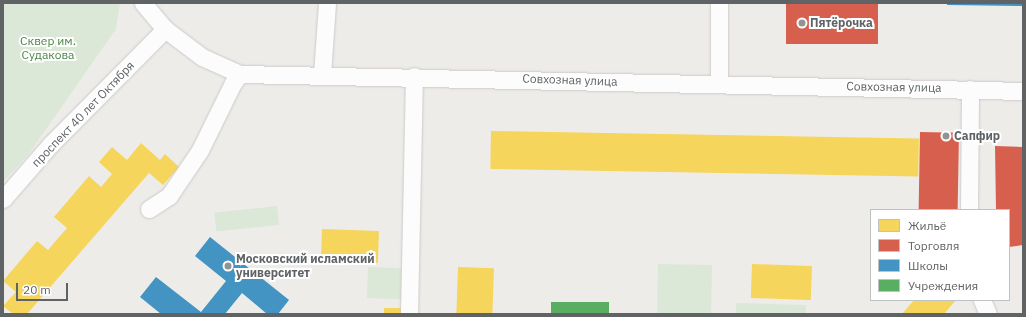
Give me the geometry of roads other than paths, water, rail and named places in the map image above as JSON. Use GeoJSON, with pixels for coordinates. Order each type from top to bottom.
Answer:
{"type":"FeatureCollection","features":[{"type":"Feature","properties":{"kind":"street","name":"Совхозная улица"},"geometry":{"type":"LineString","coordinates":[[143,3],[165,29],[202,57],[240,74],[414,76],[1023,91]]}},
{"type":"Feature","properties":{"kind":"street"},"geometry":{"type":"LineString","coordinates":[[322,75],[327,3]]}},
{"type":"Feature","properties":{"kind":"street"},"geometry":{"type":"LineString","coordinates":[[719,3],[719,84]]}},
{"type":"Feature","properties":{"kind":"street","name":"проспект 40 лет Октября"},"geometry":{"type":"LineString","coordinates":[[3,199],[50,145],[165,29]]}},
{"type":"Feature","properties":{"kind":"street"},"geometry":{"type":"LineString","coordinates":[[149,209],[168,196],[200,150],[233,83],[240,74]]}},
{"type":"Feature","properties":{"kind":"street"},"geometry":{"type":"LineString","coordinates":[[409,314],[414,76]]}},
{"type":"Feature","properties":{"kind":"street"},"geometry":{"type":"LineString","coordinates":[[969,209],[970,89]]}},
{"type":"Feature","properties":{"kind":"street"},"geometry":{"type":"LineString","coordinates":[[982,301],[988,314]]}},
{"type":"Feature","properties":{"kind":"place","name":"Пятёрочка"},"geometry":{"type":"Point","coordinates":[802,23]}},
{"type":"Feature","properties":{"kind":"place","name":"Сапфир"},"geometry":{"type":"Point","coordinates":[946,136]}},
{"type":"Feature","properties":{"kind":"place","name":"Московский исламский университет"},"geometry":{"type":"Point","coordinates":[228,266]}},
{"type":"Feature","properties":{"kind":"park label","name":"Сквер им. Судакова"},"geometry":{"type":"Point","coordinates":[48,48]}}]}
